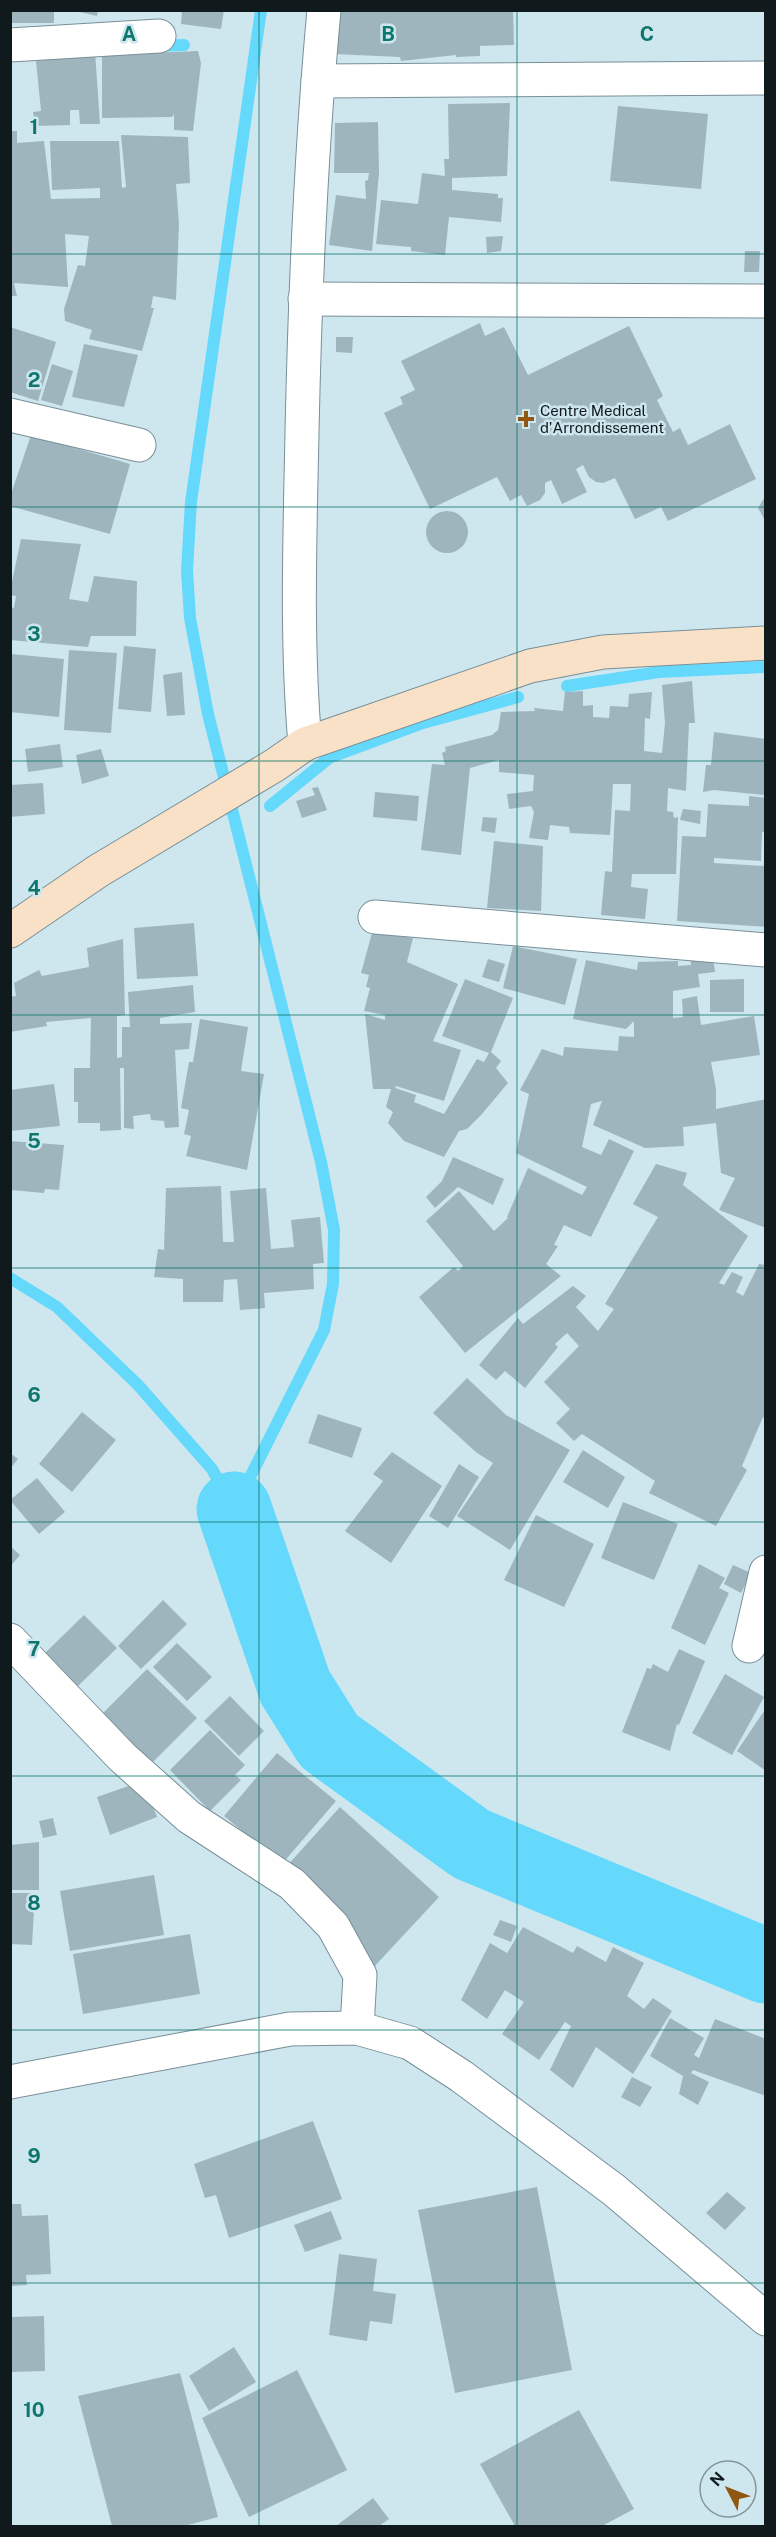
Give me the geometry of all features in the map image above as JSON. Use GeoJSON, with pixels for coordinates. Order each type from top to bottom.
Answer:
{"type":"FeatureCollection","features":[{"type":"Feature","properties":{"kind":"main road"},"geometry":{"type":"LineString","coordinates":[[17,923],[210,802],[275,765],[305,744],[530,666],[603,652],[765,643]]}},
{"type":"Feature","properties":{"kind":"street"},"geometry":{"type":"LineString","coordinates":[[305,744],[299,675],[298,586],[305,299],[324,10]]}},
{"type":"Feature","properties":{"kind":"street"},"geometry":{"type":"LineString","coordinates":[[10,45],[159,36]]}},
{"type":"Feature","properties":{"kind":"street"},"geometry":{"type":"LineString","coordinates":[[318,81],[765,78]]}},
{"type":"Feature","properties":{"kind":"street"},"geometry":{"type":"LineString","coordinates":[[305,299],[765,301]]}},
{"type":"Feature","properties":{"kind":"street"},"geometry":{"type":"LineString","coordinates":[[10,415],[139,445]]}},
{"type":"Feature","properties":{"kind":"street"},"geometry":{"type":"LineString","coordinates":[[375,916],[765,950]]}},
{"type":"Feature","properties":{"kind":"street"},"geometry":{"type":"LineString","coordinates":[[749,1646],[765,1572]]}},
{"type":"Feature","properties":{"kind":"street"},"geometry":{"type":"LineString","coordinates":[[10,1640],[122,1757],[189,1817],[292,1884],[333,1926],[360,1975],[357,2028]]}},
{"type":"Feature","properties":{"kind":"street"},"geometry":{"type":"LineString","coordinates":[[10,2082],[290,2029],[357,2028],[410,2043],[461,2076],[614,2190],[765,2319]]}},
{"type":"Feature","properties":{"kind":"building"},"geometry":{"type":"Polygon","coordinates":[[[10,10],[54,10],[54,23],[10,23],[10,10]]]}},
{"type":"Feature","properties":{"kind":"building"},"geometry":{"type":"Polygon","coordinates":[[[71,10],[98,10],[97,16],[71,10]]]}},
{"type":"Feature","properties":{"kind":"building"},"geometry":{"type":"Polygon","coordinates":[[[182,10],[224,10],[221,29],[181,24],[182,10]]]}},
{"type":"Feature","properties":{"kind":"building"},"geometry":{"type":"Polygon","coordinates":[[[513,10],[514,45],[480,46],[480,56],[456,57],[456,55],[401,61],[400,57],[334,54],[339,11],[513,10]]]}},
{"type":"Feature","properties":{"kind":"building"},"geometry":{"type":"Polygon","coordinates":[[[95,51],[100,124],[80,124],[79,110],[70,110],[70,125],[35,126],[33,112],[41,111],[36,61],[68,58],[68,54],[95,51]]]}},
{"type":"Feature","properties":{"kind":"building"},"geometry":{"type":"Polygon","coordinates":[[[198,51],[201,63],[193,131],[174,130],[174,114],[172,117],[102,118],[102,55],[198,51]]]}},
{"type":"Feature","properties":{"kind":"building"},"geometry":{"type":"Polygon","coordinates":[[[510,103],[507,176],[452,178],[452,190],[498,194],[498,198],[503,198],[501,222],[449,217],[445,255],[411,251],[411,247],[376,244],[381,200],[418,204],[422,173],[445,176],[444,159],[449,159],[448,104],[510,103]]]}},
{"type":"Feature","properties":{"kind":"building"},"geometry":{"type":"Polygon","coordinates":[[[618,106],[708,114],[701,189],[610,181],[618,106]]]}},
{"type":"Feature","properties":{"kind":"building"},"geometry":{"type":"Polygon","coordinates":[[[378,122],[379,173],[372,251],[329,245],[336,195],[366,199],[365,181],[368,180],[369,173],[334,173],[335,123],[378,122]]]}},
{"type":"Feature","properties":{"kind":"building"},"geometry":{"type":"Polygon","coordinates":[[[10,131],[17,131],[17,143],[44,141],[51,199],[100,198],[100,188],[52,190],[50,141],[119,141],[122,188],[126,187],[121,135],[188,137],[190,183],[176,184],[179,224],[176,300],[153,296],[151,308],[154,308],[142,351],[89,339],[92,330],[65,321],[64,309],[78,265],[85,266],[89,236],[65,234],[68,287],[14,283],[17,296],[10,296],[10,131]]]}},
{"type":"Feature","properties":{"kind":"building"},"geometry":{"type":"Polygon","coordinates":[[[503,236],[501,251],[487,253],[486,237],[503,236]]]}},
{"type":"Feature","properties":{"kind":"building"},"geometry":{"type":"Polygon","coordinates":[[[745,251],[760,251],[759,272],[744,272],[745,251]]]}},
{"type":"Feature","properties":{"kind":"building","name":"Centre Medical d'Arrondissement"},"geometry":{"type":"Polygon","coordinates":[[[480,323],[485,336],[504,327],[528,375],[629,326],[663,396],[657,400],[673,432],[680,428],[688,445],[730,424],[756,479],[668,521],[661,507],[635,519],[615,478],[603,483],[596,482],[589,477],[583,465],[576,469],[587,492],[562,504],[551,480],[545,483],[545,493],[540,500],[527,506],[521,495],[510,501],[497,477],[430,509],[384,413],[403,404],[400,397],[415,390],[401,361],[480,323]]]}},
{"type":"Feature","properties":{"kind":"building"},"geometry":{"type":"Polygon","coordinates":[[[10,327],[56,342],[38,401],[10,392],[10,327]]]}},
{"type":"Feature","properties":{"kind":"building"},"geometry":{"type":"Polygon","coordinates":[[[336,337],[353,337],[352,353],[336,352],[336,337]]]}},
{"type":"Feature","properties":{"kind":"building"},"geometry":{"type":"Polygon","coordinates":[[[84,344],[138,355],[124,407],[72,397],[84,344]]]}},
{"type":"Feature","properties":{"kind":"building"},"geometry":{"type":"Polygon","coordinates":[[[52,364],[73,371],[62,406],[41,400],[52,364]]]}},
{"type":"Feature","properties":{"kind":"building"},"geometry":{"type":"Polygon","coordinates":[[[31,435],[130,464],[110,534],[10,506],[10,497],[31,435]]]}},
{"type":"Feature","properties":{"kind":"building"},"geometry":{"type":"Polygon","coordinates":[[[766,495],[766,522],[758,508],[766,495]]]}},
{"type":"Feature","properties":{"kind":"building"},"geometry":{"type":"Polygon","coordinates":[[[447,511],[455,512],[462,517],[467,524],[467,540],[462,547],[455,552],[447,553],[439,552],[432,547],[427,540],[426,532],[427,524],[432,517],[439,512],[447,511]]]}},
{"type":"Feature","properties":{"kind":"building"},"geometry":{"type":"Polygon","coordinates":[[[21,539],[81,544],[69,599],[88,602],[94,576],[137,581],[136,636],[91,636],[88,647],[10,640],[10,607],[14,608],[16,596],[10,595],[10,591],[21,539]]]}},
{"type":"Feature","properties":{"kind":"building"},"geometry":{"type":"Polygon","coordinates":[[[124,646],[156,649],[151,712],[118,709],[124,646]]]}},
{"type":"Feature","properties":{"kind":"building"},"geometry":{"type":"Polygon","coordinates":[[[69,650],[117,653],[111,733],[64,730],[69,650]]]}},
{"type":"Feature","properties":{"kind":"building"},"geometry":{"type":"Polygon","coordinates":[[[11,654],[64,659],[59,717],[10,712],[11,654]]]}},
{"type":"Feature","properties":{"kind":"building"},"geometry":{"type":"Polygon","coordinates":[[[182,672],[185,715],[167,716],[163,675],[182,672]]]}},
{"type":"Feature","properties":{"kind":"building"},"geometry":{"type":"Polygon","coordinates":[[[692,681],[695,723],[689,723],[686,791],[668,788],[667,811],[673,812],[674,818],[678,817],[676,874],[632,874],[631,887],[648,889],[645,919],[601,915],[605,871],[612,872],[615,810],[630,811],[631,784],[613,784],[610,835],[570,833],[569,827],[550,825],[548,840],[529,838],[534,812],[531,806],[509,809],[507,794],[533,791],[534,775],[499,772],[499,760],[470,768],[461,855],[421,850],[432,764],[445,765],[442,753],[446,751],[445,747],[492,735],[498,730],[501,712],[535,711],[534,708],[563,711],[565,692],[583,691],[583,706],[593,705],[593,717],[609,718],[610,706],[628,707],[629,694],[652,692],[650,719],[645,718],[644,751],[662,753],[665,723],[662,685],[692,681]]]}},
{"type":"Feature","properties":{"kind":"building"},"geometry":{"type":"Polygon","coordinates":[[[714,732],[766,739],[765,795],[714,790],[703,792],[706,765],[711,765],[714,732]]]}},
{"type":"Feature","properties":{"kind":"building"},"geometry":{"type":"Polygon","coordinates":[[[60,744],[63,767],[28,772],[25,749],[60,744]]]}},
{"type":"Feature","properties":{"kind":"building"},"geometry":{"type":"Polygon","coordinates":[[[101,749],[109,776],[82,784],[76,755],[101,749]]]}},
{"type":"Feature","properties":{"kind":"building"},"geometry":{"type":"Polygon","coordinates":[[[43,783],[45,814],[10,817],[10,785],[43,783]]]}},
{"type":"Feature","properties":{"kind":"building"},"geometry":{"type":"Polygon","coordinates":[[[318,787],[327,810],[302,818],[296,801],[315,795],[312,788],[318,787]]]}},
{"type":"Feature","properties":{"kind":"building"},"geometry":{"type":"Polygon","coordinates":[[[375,792],[419,796],[417,821],[373,817],[375,792]]]}},
{"type":"Feature","properties":{"kind":"building"},"geometry":{"type":"Polygon","coordinates":[[[749,796],[766,798],[766,832],[762,832],[761,861],[714,858],[714,863],[766,866],[766,927],[677,921],[682,836],[706,837],[708,804],[749,806],[749,796]]]}},
{"type":"Feature","properties":{"kind":"building"},"geometry":{"type":"Polygon","coordinates":[[[683,809],[701,811],[700,824],[680,820],[683,809]]]}},
{"type":"Feature","properties":{"kind":"building"},"geometry":{"type":"Polygon","coordinates":[[[483,817],[497,818],[495,833],[481,831],[483,817]]]}},
{"type":"Feature","properties":{"kind":"building"},"geometry":{"type":"Polygon","coordinates":[[[494,841],[543,846],[541,911],[487,908],[494,841]]]}},
{"type":"Feature","properties":{"kind":"building"},"geometry":{"type":"Polygon","coordinates":[[[194,923],[198,976],[137,979],[134,928],[194,923]]]}},
{"type":"Feature","properties":{"kind":"building"},"geometry":{"type":"Polygon","coordinates":[[[372,933],[413,938],[407,962],[458,984],[433,1041],[461,1050],[444,1101],[396,1086],[395,1088],[416,1095],[414,1102],[444,1114],[477,1059],[484,1062],[489,1053],[442,1036],[465,979],[513,998],[491,1052],[501,1061],[496,1068],[508,1083],[467,1129],[459,1131],[444,1157],[404,1141],[388,1123],[393,1112],[386,1107],[391,1089],[373,1089],[365,1014],[385,1020],[385,1015],[364,1011],[370,988],[366,987],[369,975],[361,973],[372,933]]]}},
{"type":"Feature","properties":{"kind":"building"},"geometry":{"type":"Polygon","coordinates":[[[123,939],[125,1015],[117,1016],[117,1058],[122,1057],[122,1027],[130,1027],[128,992],[193,985],[195,1012],[160,1018],[160,1024],[192,1023],[189,1049],[175,1050],[179,1127],[165,1128],[164,1121],[151,1120],[150,1114],[133,1116],[134,1129],[124,1128],[124,1068],[120,1068],[121,1130],[100,1131],[100,1123],[78,1123],[78,1102],[74,1102],[74,1068],[90,1068],[91,1018],[46,1022],[47,1026],[10,1032],[10,997],[16,996],[14,983],[39,970],[42,976],[89,967],[87,948],[123,939]]]}},
{"type":"Feature","properties":{"kind":"building"},"geometry":{"type":"Polygon","coordinates":[[[513,946],[577,959],[565,1005],[503,988],[513,946]]]}},
{"type":"Feature","properties":{"kind":"building"},"geometry":{"type":"Polygon","coordinates":[[[712,949],[715,972],[698,974],[700,987],[673,991],[673,1018],[683,1017],[682,999],[697,996],[701,1025],[754,1016],[760,1055],[711,1062],[716,1089],[716,1109],[766,1099],[766,1228],[719,1210],[735,1178],[721,1173],[716,1123],[683,1127],[684,1146],[645,1148],[593,1125],[602,1101],[591,1104],[582,1147],[601,1155],[609,1139],[634,1151],[591,1237],[564,1225],[554,1245],[558,1246],[546,1264],[561,1276],[465,1353],[419,1297],[454,1267],[458,1271],[463,1266],[426,1221],[459,1191],[494,1231],[508,1218],[528,1168],[582,1195],[587,1187],[516,1153],[529,1094],[520,1090],[542,1049],[563,1056],[564,1047],[618,1051],[619,1036],[634,1037],[634,1021],[626,1029],[573,1019],[586,960],[637,970],[638,962],[678,961],[678,966],[691,965],[690,951],[712,949]]]}},
{"type":"Feature","properties":{"kind":"building"},"geometry":{"type":"Polygon","coordinates":[[[488,959],[505,964],[499,982],[482,977],[488,959]]]}},
{"type":"Feature","properties":{"kind":"building"},"geometry":{"type":"Polygon","coordinates":[[[744,979],[744,1012],[710,1012],[710,980],[744,979]]]}},
{"type":"Feature","properties":{"kind":"building"},"geometry":{"type":"Polygon","coordinates":[[[200,1019],[248,1027],[241,1071],[264,1074],[247,1170],[186,1156],[191,1136],[184,1134],[189,1110],[181,1108],[189,1062],[193,1062],[200,1019]]]}},
{"type":"Feature","properties":{"kind":"building"},"geometry":{"type":"Polygon","coordinates":[[[54,1084],[60,1126],[10,1131],[10,1090],[54,1084]]]}},
{"type":"Feature","properties":{"kind":"building"},"geometry":{"type":"Polygon","coordinates":[[[10,1141],[64,1145],[59,1190],[45,1189],[44,1193],[11,1190],[10,1141]]]}},
{"type":"Feature","properties":{"kind":"building"},"geometry":{"type":"Polygon","coordinates":[[[453,1157],[504,1179],[493,1205],[458,1187],[435,1208],[426,1197],[442,1181],[453,1157]]]}},
{"type":"Feature","properties":{"kind":"building"},"geometry":{"type":"Polygon","coordinates":[[[656,1164],[687,1173],[683,1185],[748,1236],[719,1283],[724,1285],[732,1272],[743,1277],[736,1292],[743,1296],[759,1264],[766,1265],[766,1419],[763,1417],[742,1466],[747,1470],[716,1526],[649,1493],[655,1481],[582,1434],[574,1441],[556,1423],[570,1409],[544,1382],[579,1346],[567,1333],[555,1344],[558,1347],[525,1388],[505,1371],[496,1380],[479,1365],[518,1318],[523,1324],[573,1286],[586,1296],[576,1307],[598,1331],[614,1309],[605,1304],[658,1217],[633,1204],[656,1164]]]}},
{"type":"Feature","properties":{"kind":"building"},"geometry":{"type":"Polygon","coordinates":[[[221,1186],[223,1242],[234,1242],[230,1191],[266,1188],[271,1249],[294,1247],[291,1220],[320,1217],[324,1263],[313,1264],[314,1289],[264,1293],[265,1308],[240,1310],[237,1279],[224,1280],[223,1302],[183,1302],[183,1279],[154,1277],[158,1249],[164,1250],[166,1188],[221,1186]]]}},
{"type":"Feature","properties":{"kind":"building"},"geometry":{"type":"Polygon","coordinates":[[[467,1378],[506,1415],[570,1450],[510,1550],[457,1516],[493,1463],[477,1453],[433,1413],[467,1378]]]}},
{"type":"Feature","properties":{"kind":"building"},"geometry":{"type":"Polygon","coordinates":[[[82,1412],[116,1440],[72,1492],[39,1464],[82,1412]]]}},
{"type":"Feature","properties":{"kind":"building"},"geometry":{"type":"Polygon","coordinates":[[[318,1414],[362,1428],[352,1458],[308,1443],[318,1414]]]}},
{"type":"Feature","properties":{"kind":"building"},"geometry":{"type":"Polygon","coordinates":[[[583,1450],[625,1477],[608,1508],[563,1482],[583,1450]]]}},
{"type":"Feature","properties":{"kind":"building"},"geometry":{"type":"Polygon","coordinates":[[[392,1452],[442,1486],[391,1563],[345,1531],[383,1481],[373,1474],[392,1452]]]}},
{"type":"Feature","properties":{"kind":"building"},"geometry":{"type":"Polygon","coordinates":[[[10,1453],[18,1459],[10,1469],[10,1453]]]}},
{"type":"Feature","properties":{"kind":"building"},"geometry":{"type":"Polygon","coordinates":[[[459,1464],[479,1477],[448,1528],[429,1516],[459,1464]]]}},
{"type":"Feature","properties":{"kind":"building"},"geometry":{"type":"Polygon","coordinates":[[[37,1478],[65,1512],[39,1534],[10,1500],[37,1478]]]}},
{"type":"Feature","properties":{"kind":"building"},"geometry":{"type":"Polygon","coordinates":[[[623,1502],[678,1524],[654,1580],[601,1558],[623,1502]]]}},
{"type":"Feature","properties":{"kind":"building"},"geometry":{"type":"Polygon","coordinates":[[[536,1515],[594,1544],[564,1607],[504,1580],[536,1515]]]}},
{"type":"Feature","properties":{"kind":"building"},"geometry":{"type":"Polygon","coordinates":[[[10,1546],[20,1555],[10,1567],[10,1546]]]}},
{"type":"Feature","properties":{"kind":"building"},"geometry":{"type":"Polygon","coordinates":[[[699,1564],[725,1578],[719,1588],[729,1593],[705,1645],[671,1628],[699,1564]]]}},
{"type":"Feature","properties":{"kind":"building"},"geometry":{"type":"Polygon","coordinates":[[[733,1565],[751,1573],[741,1593],[724,1584],[733,1565]]]}},
{"type":"Feature","properties":{"kind":"building"},"geometry":{"type":"Polygon","coordinates":[[[163,1600],[187,1624],[141,1669],[118,1646],[163,1600]]]}},
{"type":"Feature","properties":{"kind":"building"},"geometry":{"type":"Polygon","coordinates":[[[84,1615],[117,1648],[76,1688],[43,1655],[84,1615]]]}},
{"type":"Feature","properties":{"kind":"building"},"geometry":{"type":"Polygon","coordinates":[[[177,1643],[212,1677],[187,1701],[153,1667],[177,1643]]]}},
{"type":"Feature","properties":{"kind":"building"},"geometry":{"type":"Polygon","coordinates":[[[679,1649],[705,1661],[679,1725],[677,1724],[670,1751],[622,1732],[647,1668],[651,1669],[653,1664],[668,1672],[679,1649]]]}},
{"type":"Feature","properties":{"kind":"building"},"geometry":{"type":"Polygon","coordinates":[[[147,1669],[197,1718],[150,1765],[100,1716],[147,1669]]]}},
{"type":"Feature","properties":{"kind":"building"},"geometry":{"type":"Polygon","coordinates":[[[725,1674],[764,1697],[732,1755],[692,1733],[725,1674]]]}},
{"type":"Feature","properties":{"kind":"building"},"geometry":{"type":"Polygon","coordinates":[[[230,1696],[264,1731],[239,1756],[204,1721],[230,1696]]]}},
{"type":"Feature","properties":{"kind":"building"},"geometry":{"type":"Polygon","coordinates":[[[766,1708],[766,1771],[737,1751],[766,1708]]]}},
{"type":"Feature","properties":{"kind":"building"},"geometry":{"type":"Polygon","coordinates":[[[210,1730],[245,1765],[235,1775],[241,1780],[210,1811],[170,1770],[210,1730]]]}},
{"type":"Feature","properties":{"kind":"building"},"geometry":{"type":"Polygon","coordinates":[[[277,1753],[336,1801],[282,1864],[224,1816],[277,1753]]]}},
{"type":"Feature","properties":{"kind":"building"},"geometry":{"type":"Polygon","coordinates":[[[143,1781],[157,1817],[110,1835],[97,1797],[143,1781]]]}},
{"type":"Feature","properties":{"kind":"building"},"geometry":{"type":"Polygon","coordinates":[[[340,1807],[439,1897],[373,1968],[286,1867],[340,1807]]]}},
{"type":"Feature","properties":{"kind":"building"},"geometry":{"type":"Polygon","coordinates":[[[53,1818],[57,1835],[43,1838],[39,1821],[53,1818]]]}},
{"type":"Feature","properties":{"kind":"building"},"geometry":{"type":"Polygon","coordinates":[[[39,1842],[39,1890],[10,1890],[10,1845],[39,1842]]]}},
{"type":"Feature","properties":{"kind":"building"},"geometry":{"type":"Polygon","coordinates":[[[154,1875],[164,1935],[70,1951],[60,1891],[154,1875]]]}},
{"type":"Feature","properties":{"kind":"building"},"geometry":{"type":"Polygon","coordinates":[[[10,1893],[35,1893],[32,1945],[10,1944],[10,1893]]]}},
{"type":"Feature","properties":{"kind":"building"},"geometry":{"type":"Polygon","coordinates":[[[500,1920],[517,1926],[511,1942],[493,1935],[500,1920]]]}},
{"type":"Feature","properties":{"kind":"building"},"geometry":{"type":"Polygon","coordinates":[[[523,1927],[573,1953],[577,1946],[606,1962],[613,1947],[644,1963],[627,1996],[644,2009],[653,1998],[672,2011],[633,2074],[596,2047],[573,2088],[550,2070],[571,2026],[565,2022],[539,2060],[502,2034],[524,2002],[505,1990],[487,2019],[461,2000],[490,1943],[507,1953],[523,1927]]]}},
{"type":"Feature","properties":{"kind":"building"},"geometry":{"type":"Polygon","coordinates":[[[190,1934],[200,1994],[83,2014],[73,1954],[190,1934]]]}},
{"type":"Feature","properties":{"kind":"building"},"geometry":{"type":"Polygon","coordinates":[[[670,2018],[704,2038],[694,2055],[699,2058],[715,2019],[766,2039],[766,2096],[693,2070],[691,2073],[709,2082],[698,2105],[679,2094],[683,2076],[650,2056],[670,2018]]]}},
{"type":"Feature","properties":{"kind":"building"},"geometry":{"type":"Polygon","coordinates":[[[632,2077],[652,2087],[640,2107],[621,2097],[632,2077]]]}},
{"type":"Feature","properties":{"kind":"building"},"geometry":{"type":"Polygon","coordinates":[[[313,2121],[342,2199],[229,2238],[216,2195],[205,2198],[194,2164],[313,2121]]]}},
{"type":"Feature","properties":{"kind":"building"},"geometry":{"type":"Polygon","coordinates":[[[537,2187],[572,2370],[455,2393],[418,2210],[537,2187]]]}},
{"type":"Feature","properties":{"kind":"building"},"geometry":{"type":"Polygon","coordinates":[[[727,2192],[746,2208],[725,2230],[706,2213],[727,2192]]]}},
{"type":"Feature","properties":{"kind":"building"},"geometry":{"type":"Polygon","coordinates":[[[10,2204],[21,2204],[22,2216],[48,2215],[51,2274],[26,2275],[27,2285],[10,2286],[10,2204]]]}},
{"type":"Feature","properties":{"kind":"building"},"geometry":{"type":"Polygon","coordinates":[[[331,2211],[342,2239],[305,2252],[294,2225],[331,2211]]]}},
{"type":"Feature","properties":{"kind":"building"},"geometry":{"type":"Polygon","coordinates":[[[339,2254],[377,2259],[373,2291],[396,2294],[392,2324],[370,2321],[367,2341],[329,2335],[339,2254]]]}},
{"type":"Feature","properties":{"kind":"building"},"geometry":{"type":"Polygon","coordinates":[[[44,2316],[45,2371],[10,2372],[10,2317],[44,2316]]]}},
{"type":"Feature","properties":{"kind":"building"},"geometry":{"type":"Polygon","coordinates":[[[234,2347],[256,2382],[209,2411],[189,2376],[234,2347]]]}},
{"type":"Feature","properties":{"kind":"building"},"geometry":{"type":"Polygon","coordinates":[[[297,2370],[347,2470],[249,2517],[202,2418],[297,2370]]]}},
{"type":"Feature","properties":{"kind":"building"},"geometry":{"type":"Polygon","coordinates":[[[180,2373],[218,2517],[184,2526],[112,2526],[78,2396],[180,2373]]]}},
{"type":"Feature","properties":{"kind":"building"},"geometry":{"type":"Polygon","coordinates":[[[579,2410],[634,2509],[602,2526],[515,2526],[480,2464],[579,2410]]]}},
{"type":"Feature","properties":{"kind":"building"},"geometry":{"type":"Polygon","coordinates":[[[373,2498],[389,2519],[379,2526],[336,2526],[373,2498]]]}},
{"type":"Feature","properties":{"kind":"waterway"},"geometry":{"type":"LineString","coordinates":[[234,1509],[324,1330],[333,1284],[334,1230],[321,1162],[208,714],[190,618],[187,570],[191,502],[261,10]]}},
{"type":"Feature","properties":{"kind":"waterway"},"geometry":{"type":"LineString","coordinates":[[156,46],[184,45]]}},
{"type":"Feature","properties":{"kind":"waterway"},"geometry":{"type":"LineString","coordinates":[[567,686],[659,672],[766,667]]}},
{"type":"Feature","properties":{"kind":"waterway"},"geometry":{"type":"LineString","coordinates":[[270,806],[329,758],[423,723],[518,697]]}},
{"type":"Feature","properties":{"kind":"waterway"},"geometry":{"type":"LineString","coordinates":[[10,1278],[57,1307],[138,1385],[212,1469],[234,1509]]}},
{"type":"Feature","properties":{"kind":"waterway"},"geometry":{"type":"LineString","coordinates":[[234,1509],[295,1687],[329,1741],[471,1844],[766,1966]]}},
{"type":"Feature","properties":{"kind":"place","name":"Centre Medical d'Arrondissement"},"geometry":{"type":"Point","coordinates":[526,419]}}]}
